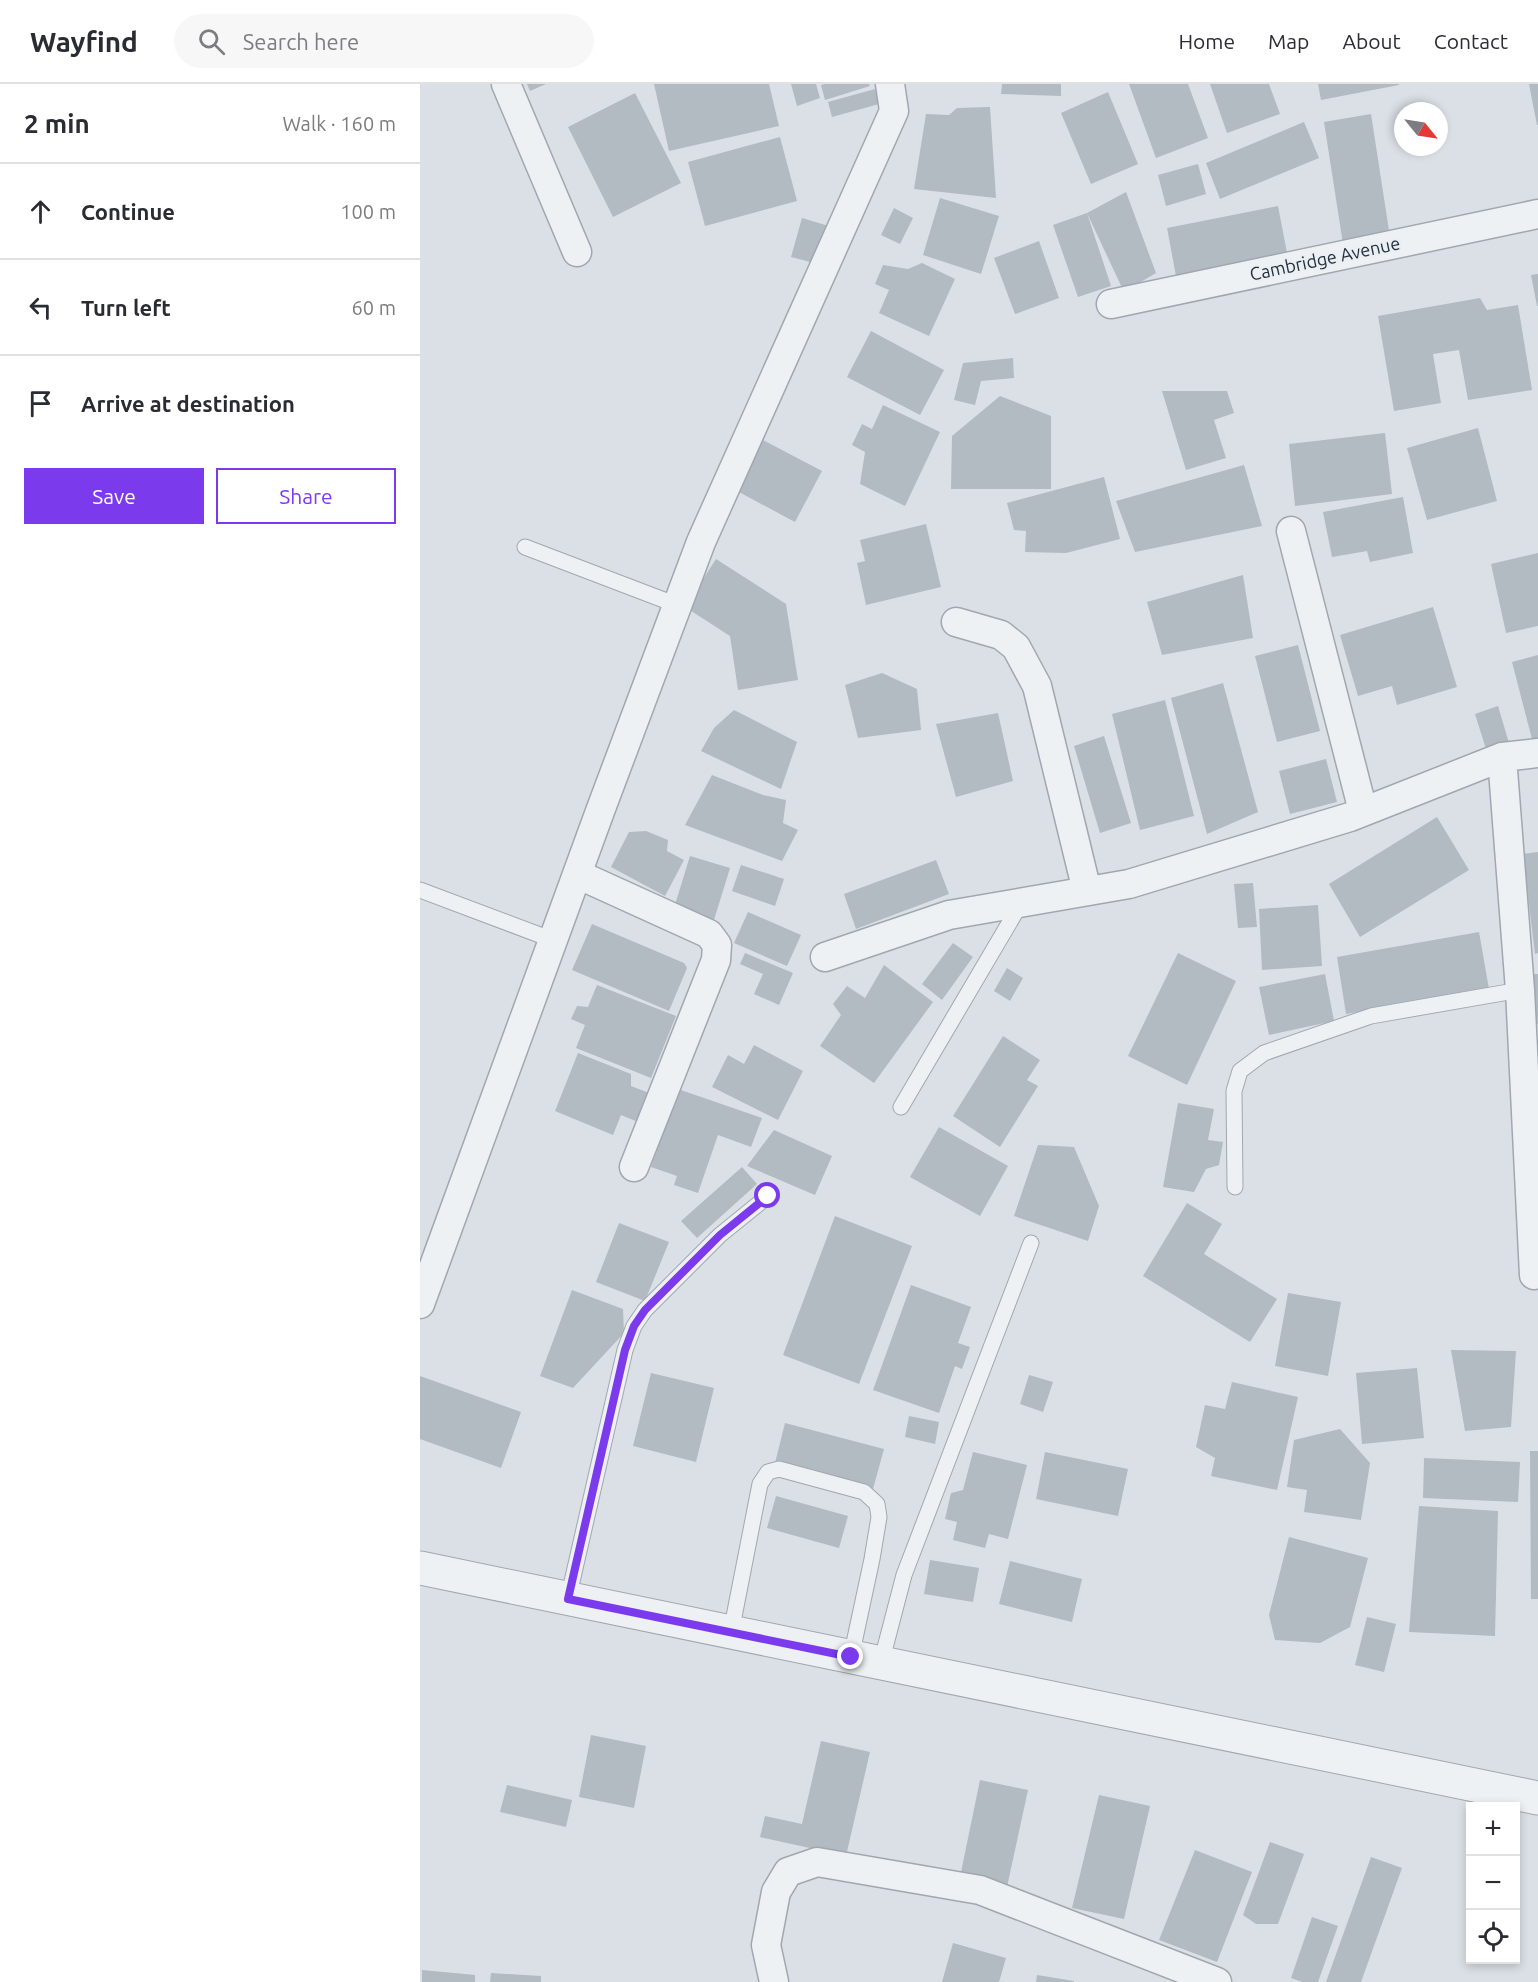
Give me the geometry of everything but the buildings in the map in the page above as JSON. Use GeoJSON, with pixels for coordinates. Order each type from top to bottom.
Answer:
{"type":"FeatureCollection","features":[{"type":"Feature","properties":{"kind":"street"},"geometry":{"type":"LineString","coordinates":[[506,84],[577,252]]}},
{"type":"Feature","properties":{"kind":"street"},"geometry":{"type":"LineString","coordinates":[[420,1304],[701,542],[894,111],[890,84]]}},
{"type":"Feature","properties":{"kind":"street","name":"Cambridge Avenue"},"geometry":{"type":"LineString","coordinates":[[1112,304],[1538,214]]}},
{"type":"Feature","properties":{"kind":"street"},"geometry":{"type":"LineString","coordinates":[[1291,531],[1363,812]]}},
{"type":"Feature","properties":{"kind":"street"},"geometry":{"type":"LineString","coordinates":[[956,622],[1000,635],[1016,646],[1037,686],[1087,891]]}},
{"type":"Feature","properties":{"kind":"street"},"geometry":{"type":"LineString","coordinates":[[825,957],[949,915],[1129,884],[1363,812],[1502,757],[1538,753]]}},
{"type":"Feature","properties":{"kind":"street"},"geometry":{"type":"LineString","coordinates":[[1502,757],[1520,990],[1530,1034],[1534,1275]]}},
{"type":"Feature","properties":{"kind":"street"},"geometry":{"type":"LineString","coordinates":[[577,874],[709,934],[717,945],[716,960],[634,1167]]}},
{"type":"Feature","properties":{"kind":"street"},"geometry":{"type":"LineString","coordinates":[[420,1568],[1538,1798]]}},
{"type":"Feature","properties":{"kind":"street"},"geometry":{"type":"LineString","coordinates":[[774,1982],[766,1946],[776,1892],[788,1872],[817,1862],[980,1890],[1217,1982]]}},
{"type":"Feature","properties":{"kind":"lane"},"geometry":{"type":"LineString","coordinates":[[525,547],[677,605]]}},
{"type":"Feature","properties":{"kind":"lane"},"geometry":{"type":"LineString","coordinates":[[420,890],[553,940]]}},
{"type":"Feature","properties":{"kind":"lane"},"geometry":{"type":"LineString","coordinates":[[901,1107],[1021,903]]}},
{"type":"Feature","properties":{"kind":"lane"},"geometry":{"type":"LineString","coordinates":[[1235,1187],[1234,1091],[1239,1071],[1264,1053],[1371,1016],[1520,990]]}},
{"type":"Feature","properties":{"kind":"lane"},"geometry":{"type":"LineString","coordinates":[[568,1599],[622,1361],[634,1326],[645,1310],[720,1235],[768,1196]]}},
{"type":"Feature","properties":{"kind":"lane"},"geometry":{"type":"LineString","coordinates":[[866,1660],[904,1575],[1031,1243]]}},
{"type":"Feature","properties":{"kind":"lane"},"geometry":{"type":"LineString","coordinates":[[731,1632],[760,1484],[768,1473],[779,1469],[864,1492],[877,1504],[879,1517],[872,1559],[866,1660]]}},
{"type":"Feature","properties":{"kind":"route"},"geometry":{"type":"LineString","coordinates":[[768,1196],[720,1235],[645,1310],[634,1326],[625,1350],[568,1599],[851,1657]]}}]}
